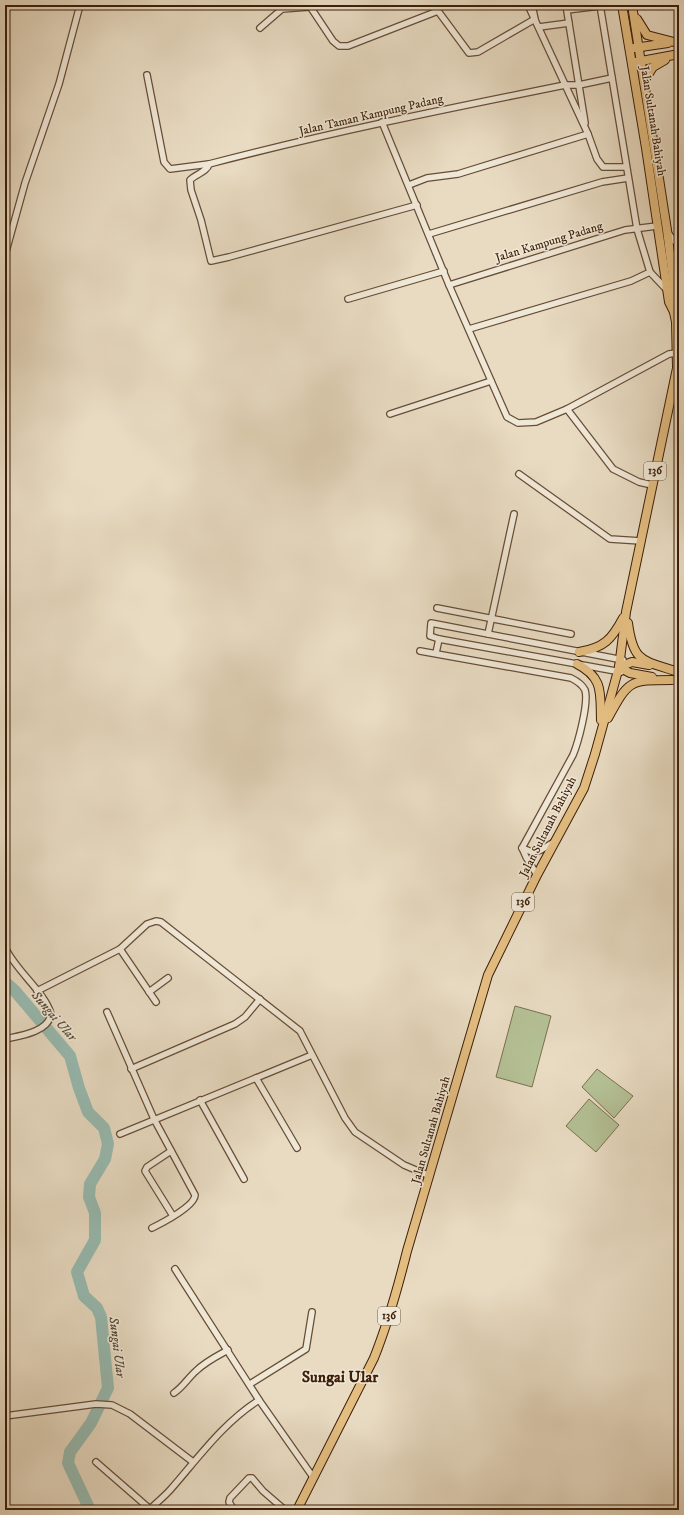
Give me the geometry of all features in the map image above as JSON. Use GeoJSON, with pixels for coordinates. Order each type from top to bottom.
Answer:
{"type":"FeatureCollection","features":[{"type":"Feature","properties":{"kind":"main road","name":"Jalan Sultanah Bahiyah"},"geometry":{"type":"LineString","coordinates":[[622,5],[669,302],[674,312]]}},
{"type":"Feature","properties":{"kind":"main road","name":"Jalan Sultanah Bahiyah"},"geometry":{"type":"LineString","coordinates":[[297,1510],[370,1364],[382,1336],[396,1295],[407,1251],[488,975],[537,874],[584,788],[619,666],[626,612],[677,368],[674,312],[676,301],[667,230],[632,5]]}},
{"type":"Feature","properties":{"kind":"main road"},"geometry":{"type":"LineString","coordinates":[[634,15],[647,34],[677,42]]}},
{"type":"Feature","properties":{"kind":"main road"},"geometry":{"type":"LineString","coordinates":[[629,49],[677,42]]}},
{"type":"Feature","properties":{"kind":"main road"},"geometry":{"type":"LineString","coordinates":[[631,63],[678,54]]}},
{"type":"Feature","properties":{"kind":"main road"},"geometry":{"type":"LineString","coordinates":[[644,81],[653,67],[678,54]]}},
{"type":"Feature","properties":{"kind":"main road"},"geometry":{"type":"LineString","coordinates":[[579,652],[594,650],[609,640],[626,612]]}},
{"type":"Feature","properties":{"kind":"main road"},"geometry":{"type":"LineString","coordinates":[[626,612],[631,645],[635,653],[645,660],[677,672]]}},
{"type":"Feature","properties":{"kind":"main road"},"geometry":{"type":"LineString","coordinates":[[619,666],[632,662],[677,672]]}},
{"type":"Feature","properties":{"kind":"main road"},"geometry":{"type":"LineString","coordinates":[[577,664],[589,670],[598,680],[600,687],[602,729]]}},
{"type":"Feature","properties":{"kind":"main road"},"geometry":{"type":"LineString","coordinates":[[619,666],[630,673],[676,681]]}},
{"type":"Feature","properties":{"kind":"main road"},"geometry":{"type":"LineString","coordinates":[[602,729],[624,690],[628,686],[643,680],[676,681]]}},
{"type":"Feature","properties":{"kind":"street"},"geometry":{"type":"LineString","coordinates":[[5,255],[25,183],[59,84],[80,5]]}},
{"type":"Feature","properties":{"kind":"street"},"geometry":{"type":"LineString","coordinates":[[528,5],[587,132],[597,159],[603,168],[626,167]]}},
{"type":"Feature","properties":{"kind":"street"},"geometry":{"type":"LineString","coordinates":[[532,5],[535,19]]}},
{"type":"Feature","properties":{"kind":"street"},"geometry":{"type":"LineString","coordinates":[[260,28],[282,9],[309,6],[333,41],[339,46],[348,46],[438,8],[469,52],[478,52],[535,19]]}},
{"type":"Feature","properties":{"kind":"street"},"geometry":{"type":"LineString","coordinates":[[587,132],[567,8],[600,6],[637,229],[650,272],[667,290]]}},
{"type":"Feature","properties":{"kind":"street"},"geometry":{"type":"LineString","coordinates":[[539,27],[569,23]]}},
{"type":"Feature","properties":{"kind":"street"},"geometry":{"type":"LineString","coordinates":[[147,75],[164,162],[170,169],[209,164]]}},
{"type":"Feature","properties":{"kind":"street","name":"Jalan Taman Kampung Padang"},"geometry":{"type":"LineString","coordinates":[[417,205],[211,261],[201,220],[191,190],[190,180],[208,168],[209,164],[382,122],[565,85],[579,85],[612,78]]}},
{"type":"Feature","properties":{"kind":"street"},"geometry":{"type":"LineString","coordinates":[[382,122],[449,285],[506,416],[518,423],[536,422],[567,409],[669,354],[677,353]]}},
{"type":"Feature","properties":{"kind":"street"},"geometry":{"type":"LineString","coordinates":[[409,185],[427,178],[458,174],[587,132]]}},
{"type":"Feature","properties":{"kind":"street"},"geometry":{"type":"LineString","coordinates":[[679,144],[679,161]]}},
{"type":"Feature","properties":{"kind":"street"},"geometry":{"type":"LineString","coordinates":[[429,234],[602,182],[628,178]]}},
{"type":"Feature","properties":{"kind":"street","name":"Jalan Kampung Padang"},"geometry":{"type":"LineString","coordinates":[[449,285],[626,230],[657,226]]}},
{"type":"Feature","properties":{"kind":"street"},"geometry":{"type":"LineString","coordinates":[[667,230],[671,238],[679,244]]}},
{"type":"Feature","properties":{"kind":"street"},"geometry":{"type":"LineString","coordinates":[[672,270],[679,255]]}},
{"type":"Feature","properties":{"kind":"street"},"geometry":{"type":"LineString","coordinates":[[348,299],[444,271]]}},
{"type":"Feature","properties":{"kind":"street"},"geometry":{"type":"LineString","coordinates":[[469,329],[631,280],[650,272]]}},
{"type":"Feature","properties":{"kind":"street"},"geometry":{"type":"LineString","coordinates":[[390,414],[491,381]]}},
{"type":"Feature","properties":{"kind":"street"},"geometry":{"type":"LineString","coordinates":[[567,409],[613,469],[639,482],[652,485]]}},
{"type":"Feature","properties":{"kind":"street"},"geometry":{"type":"LineString","coordinates":[[519,474],[610,539],[641,541]]}},
{"type":"Feature","properties":{"kind":"street"},"geometry":{"type":"LineString","coordinates":[[488,634],[514,514]]}},
{"type":"Feature","properties":{"kind":"street"},"geometry":{"type":"LineString","coordinates":[[437,608],[571,634]]}},
{"type":"Feature","properties":{"kind":"street"},"geometry":{"type":"LineString","coordinates":[[432,623],[579,652],[619,666],[577,664],[439,639],[430,636],[432,623]]}},
{"type":"Feature","properties":{"kind":"street"},"geometry":{"type":"LineString","coordinates":[[436,653],[439,639]]}},
{"type":"Feature","properties":{"kind":"street"},"geometry":{"type":"LineString","coordinates":[[420,651],[571,678],[580,684],[585,691],[586,699],[579,742],[522,848]]}},
{"type":"Feature","properties":{"kind":"street"},"geometry":{"type":"LineString","coordinates":[[522,848],[532,852],[541,850],[556,840]]}},
{"type":"Feature","properties":{"kind":"street"},"geometry":{"type":"LineString","coordinates":[[522,848],[537,874]]}},
{"type":"Feature","properties":{"kind":"street"},"geometry":{"type":"LineString","coordinates":[[37,991],[120,949],[148,924],[156,921],[161,922],[260,998],[300,1031],[345,1118],[355,1132],[404,1165],[430,1176]]}},
{"type":"Feature","properties":{"kind":"street"},"geometry":{"type":"LineString","coordinates":[[5,947],[15,965],[37,991],[50,1010],[50,1018],[38,1029],[26,1034],[5,1039]]}},
{"type":"Feature","properties":{"kind":"street"},"geometry":{"type":"LineString","coordinates":[[120,949],[156,1002]]}},
{"type":"Feature","properties":{"kind":"street"},"geometry":{"type":"LineString","coordinates":[[149,992],[168,978]]}},
{"type":"Feature","properties":{"kind":"street"},"geometry":{"type":"LineString","coordinates":[[131,1069],[235,1024],[245,1017],[260,998]]}},
{"type":"Feature","properties":{"kind":"street"},"geometry":{"type":"LineString","coordinates":[[106,1012],[154,1120],[195,1195],[194,1200],[189,1205],[152,1228]]}},
{"type":"Feature","properties":{"kind":"street"},"geometry":{"type":"LineString","coordinates":[[120,1134],[312,1055]]}},
{"type":"Feature","properties":{"kind":"street"},"geometry":{"type":"LineString","coordinates":[[256,1078],[298,1148]]}},
{"type":"Feature","properties":{"kind":"street"},"geometry":{"type":"LineString","coordinates":[[200,1100],[244,1178]]}},
{"type":"Feature","properties":{"kind":"street"},"geometry":{"type":"LineString","coordinates":[[171,1151],[147,1166],[145,1171],[173,1216]]}},
{"type":"Feature","properties":{"kind":"street"},"geometry":{"type":"LineString","coordinates":[[175,1269],[259,1400],[313,1477]]}},
{"type":"Feature","properties":{"kind":"street"},"geometry":{"type":"LineString","coordinates":[[250,1384],[306,1349],[312,1312]]}},
{"type":"Feature","properties":{"kind":"street"},"geometry":{"type":"LineString","coordinates":[[174,1393],[182,1388],[195,1371],[209,1360],[228,1350]]}},
{"type":"Feature","properties":{"kind":"street"},"geometry":{"type":"LineString","coordinates":[[96,1462],[149,1510],[169,1492],[224,1427],[244,1410],[259,1400]]}},
{"type":"Feature","properties":{"kind":"street"},"geometry":{"type":"LineString","coordinates":[[5,1416],[96,1404],[112,1405],[130,1414],[193,1462]]}},
{"type":"Feature","properties":{"kind":"street"},"geometry":{"type":"LineString","coordinates":[[234,1510],[229,1502],[230,1498],[249,1478],[252,1478],[263,1491],[285,1510]]}},
{"type":"Feature","properties":{"kind":"green space"},"geometry":{"type":"Polygon","coordinates":[[[515,1006],[551,1016],[532,1087],[496,1077],[515,1006]]]}},
{"type":"Feature","properties":{"kind":"green space"},"geometry":{"type":"Polygon","coordinates":[[[597,1069],[633,1096],[614,1118],[582,1087],[597,1069]]]}},
{"type":"Feature","properties":{"kind":"green space"},"geometry":{"type":"Polygon","coordinates":[[[589,1099],[619,1125],[596,1152],[566,1126],[589,1099]]]}},
{"type":"Feature","properties":{"kind":"waterway","name":"Sungai Ular"},"geometry":{"type":"LineString","coordinates":[[5,982],[15,991],[70,1056],[79,1088],[88,1112],[104,1128],[108,1144],[105,1159],[90,1184],[89,1197],[95,1213],[95,1240],[77,1272],[84,1296],[97,1308],[101,1317],[108,1388],[91,1423],[70,1452],[68,1463],[90,1510]]}},
{"type":"Feature","properties":{"kind":"district","name":"Sungai Ular"},"geometry":{"type":"Point","coordinates":[340,1377]}}]}
